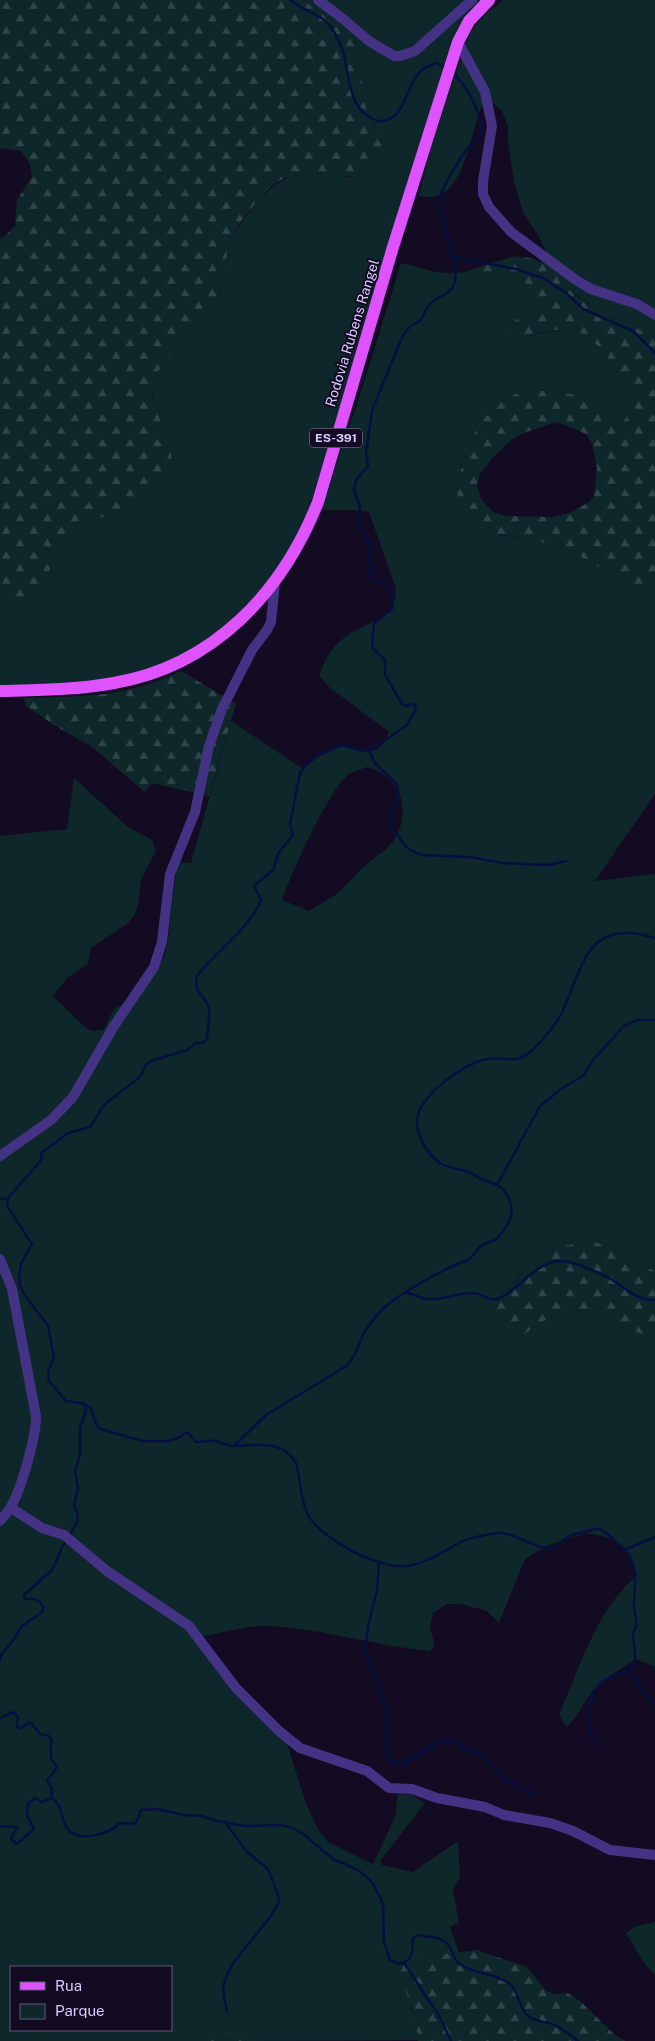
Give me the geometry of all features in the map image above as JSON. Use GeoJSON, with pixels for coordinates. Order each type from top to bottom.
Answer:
{"type":"FeatureCollection","features":[{"type":"Feature","properties":{"kind":"main road","name":"Rodovia Rubens Rangel"},"geometry":{"type":"LineString","coordinates":[[0,691],[66,689],[116,683],[168,667],[207,646],[225,633],[260,601],[276,582],[298,547],[318,502],[393,247],[458,42],[469,21],[487,1]]}},
{"type":"Feature","properties":{"kind":"street"},"geometry":{"type":"LineString","coordinates":[[318,0],[369,41],[394,56],[400,56],[415,51],[472,0]]}},
{"type":"Feature","properties":{"kind":"street"},"geometry":{"type":"LineString","coordinates":[[458,42],[485,92],[492,126],[483,181],[483,194],[488,207],[511,232],[576,280],[591,289],[637,304],[655,315]]}},
{"type":"Feature","properties":{"kind":"street"},"geometry":{"type":"LineString","coordinates":[[0,1156],[51,1120],[73,1097],[114,1026],[154,967],[162,942],[170,874],[196,812],[209,746],[222,709],[252,650],[271,622],[276,582]]}},
{"type":"Feature","properties":{"kind":"street"},"geometry":{"type":"LineString","coordinates":[[0,1259],[12,1289],[36,1416],[34,1434],[24,1470],[10,1508],[0,1521]]}},
{"type":"Feature","properties":{"kind":"street"},"geometry":{"type":"LineString","coordinates":[[10,1508],[42,1528],[67,1538],[107,1571],[189,1626],[236,1688],[279,1731],[300,1748],[367,1771],[389,1788],[412,1789],[442,1799],[485,1807],[504,1815],[550,1823],[573,1831],[610,1850],[655,1855]]}},
{"type":"Feature","properties":{"kind":"green space"},"geometry":{"type":"Polygon","coordinates":[[[0,0],[303,0],[317,10],[338,17],[351,27],[357,38],[362,74],[362,95],[369,116],[384,142],[380,160],[359,174],[290,177],[276,183],[247,213],[237,227],[230,242],[222,286],[217,300],[205,317],[170,354],[157,376],[153,388],[155,406],[171,453],[169,473],[153,489],[135,501],[70,531],[55,541],[50,569],[43,587],[30,598],[19,599],[0,593],[0,238],[4,237],[15,226],[17,200],[32,177],[30,164],[21,151],[0,148],[0,0]]]}},
{"type":"Feature","properties":{"kind":"green space"},"geometry":{"type":"Polygon","coordinates":[[[303,0],[484,0],[474,9],[303,526],[263,593],[201,648],[132,678],[0,688],[0,593],[12,598],[30,598],[43,587],[50,569],[55,541],[67,530],[115,510],[154,488],[155,409],[153,387],[162,365],[214,305],[224,277],[228,246],[238,228],[262,197],[283,180],[305,174],[350,177],[377,128],[369,116],[362,95],[362,74],[338,17],[317,10],[303,0]]]}},
{"type":"Feature","properties":{"kind":"green space"},"geometry":{"type":"Polygon","coordinates":[[[503,0],[655,0],[655,339],[634,326],[598,311],[567,288],[558,276],[538,235],[523,212],[515,186],[508,143],[508,126],[502,111],[494,104],[481,108],[466,157],[455,181],[438,196],[419,196],[432,144],[471,31],[483,17],[503,0]]]}},
{"type":"Feature","properties":{"kind":"green space"},"geometry":{"type":"Polygon","coordinates":[[[515,256],[530,258],[554,266],[567,288],[578,297],[598,311],[634,326],[655,339],[655,576],[642,584],[631,588],[603,569],[566,549],[523,537],[481,532],[462,507],[457,490],[461,469],[469,445],[484,419],[509,397],[522,392],[545,391],[571,394],[594,400],[603,403],[611,419],[620,428],[634,403],[608,358],[589,338],[579,332],[557,330],[519,339],[513,336],[510,327],[511,323],[532,310],[533,303],[503,277],[483,273],[477,268],[515,256]],[[557,422],[526,432],[511,440],[492,458],[480,474],[477,485],[481,499],[493,512],[506,516],[553,517],[570,513],[589,502],[594,496],[597,468],[592,444],[586,434],[557,422]]]}},
{"type":"Feature","properties":{"kind":"green space"},"geometry":{"type":"Polygon","coordinates":[[[401,263],[447,273],[477,268],[483,273],[506,279],[533,304],[532,310],[511,324],[513,336],[519,339],[557,331],[569,330],[579,332],[589,338],[608,358],[634,403],[620,429],[611,419],[603,403],[506,399],[483,421],[460,468],[499,535],[523,537],[566,549],[603,569],[623,584],[642,584],[655,576],[655,794],[595,881],[655,874],[655,1272],[627,1253],[569,1245],[544,1250],[530,1262],[507,1290],[525,1334],[549,1318],[568,1311],[577,1310],[599,1315],[627,1329],[655,1336],[655,1667],[636,1659],[618,1670],[591,1693],[574,1719],[566,1727],[559,1715],[590,1640],[610,1605],[637,1575],[631,1560],[618,1544],[606,1537],[586,1533],[546,1546],[525,1559],[499,1623],[487,1611],[461,1604],[447,1604],[433,1613],[430,1627],[435,1647],[429,1651],[409,1649],[310,1630],[270,1626],[245,1628],[205,1636],[197,1634],[286,1741],[307,1806],[318,1829],[328,1842],[373,1864],[395,1817],[398,1794],[412,1795],[425,1803],[380,1861],[382,1865],[413,1872],[458,1841],[460,1878],[453,1890],[459,1923],[450,1927],[459,1953],[453,1954],[404,1988],[415,2015],[419,2040],[257,2041],[239,2031],[198,2041],[0,2041],[0,836],[67,829],[74,778],[128,827],[152,840],[156,851],[141,879],[138,905],[134,916],[127,924],[91,948],[88,964],[68,977],[53,996],[86,1028],[92,1031],[103,1030],[114,1009],[133,998],[164,957],[168,940],[177,862],[191,863],[231,721],[303,769],[320,756],[335,748],[349,747],[368,752],[378,749],[389,732],[329,687],[319,676],[324,663],[336,645],[351,633],[382,617],[389,611],[395,595],[395,586],[369,512],[321,510],[361,392],[401,263]],[[367,767],[349,774],[331,796],[293,871],[282,900],[309,911],[338,893],[361,869],[394,840],[400,829],[403,806],[395,787],[388,778],[367,767]]]}},
{"type":"Feature","properties":{"kind":"green space"},"geometry":{"type":"Polygon","coordinates":[[[181,671],[236,704],[209,796],[152,783],[145,792],[92,747],[26,706],[24,698],[85,696],[123,691],[161,680],[181,671]]]}},
{"type":"Feature","properties":{"kind":"green space"},"geometry":{"type":"Polygon","coordinates":[[[598,1243],[627,1253],[655,1272],[655,1336],[627,1329],[610,1322],[604,1317],[587,1311],[577,1310],[568,1311],[549,1318],[525,1334],[486,1312],[496,1299],[518,1279],[532,1259],[538,1254],[545,1250],[563,1246],[598,1243]]]}},
{"type":"Feature","properties":{"kind":"green space"},"geometry":{"type":"Polygon","coordinates":[[[655,1922],[655,1975],[645,1964],[626,1933],[636,1926],[655,1922]]]}},
{"type":"Feature","properties":{"kind":"green space"},"geometry":{"type":"Polygon","coordinates":[[[476,1950],[527,1967],[546,1991],[555,1994],[568,1993],[580,2001],[614,2034],[625,2041],[418,2041],[415,2015],[397,1970],[401,1964],[431,1956],[476,1950]]]}},
{"type":"Feature","properties":{"kind":"green space"},"geometry":{"type":"Polygon","coordinates":[[[239,2031],[257,2041],[198,2041],[202,2039],[239,2031]]]}},
{"type":"Feature","properties":{"kind":"waterway"},"geometry":{"type":"LineString","coordinates":[[290,0],[317,15],[331,27],[343,51],[351,91],[355,100],[365,114],[375,120],[386,121],[395,116],[417,75],[422,70],[436,63],[445,67]]}},
{"type":"Feature","properties":{"kind":"waterway"},"geometry":{"type":"LineString","coordinates":[[453,73],[475,105],[481,125],[481,134],[477,141],[461,157],[441,194],[442,216],[455,268],[453,287],[446,294],[434,300],[420,321],[410,326],[403,335],[372,410],[366,454],[368,466],[356,480],[354,490],[360,506],[357,523],[371,546],[369,558],[372,570],[369,572],[370,576],[376,582],[389,584],[393,594],[392,609],[374,623],[372,647],[385,660],[385,675],[402,704],[407,706],[414,704],[416,709],[407,725],[374,748],[363,751],[341,745],[311,759],[300,773],[290,824],[293,835],[279,852],[273,870],[254,886],[261,900],[257,909],[242,929],[197,976],[196,987],[206,1000],[209,1009],[207,1038],[204,1042],[196,1043],[187,1050],[151,1061],[145,1066],[141,1076],[104,1105],[90,1127],[68,1133],[41,1153],[42,1159],[8,1198],[7,1206],[32,1244],[21,1264],[20,1286],[48,1326],[54,1357],[48,1372],[49,1381],[66,1401],[81,1403],[90,1407],[96,1424],[100,1429],[143,1441],[169,1441],[187,1432],[196,1442],[218,1441],[231,1446],[267,1445],[283,1450],[296,1463],[304,1505],[310,1518],[318,1527],[342,1546],[357,1554],[387,1564],[413,1565],[436,1556],[466,1540],[497,1533],[511,1535],[534,1545],[548,1548],[555,1547],[573,1535],[593,1529],[599,1529],[608,1534],[627,1553],[634,1567],[636,1628],[633,1637],[635,1660],[629,1669],[608,1678],[595,1691],[588,1709],[588,1719],[592,1737],[597,1744]]}},
{"type":"Feature","properties":{"kind":"waterway"},"geometry":{"type":"LineString","coordinates":[[452,257],[516,269],[543,278],[565,292],[583,309],[633,331],[655,353]]}},
{"type":"Feature","properties":{"kind":"waterway"},"geometry":{"type":"LineString","coordinates":[[369,750],[374,762],[397,785],[399,797],[389,816],[390,824],[405,846],[412,851],[422,855],[470,857],[502,863],[549,865],[566,861]]}},
{"type":"Feature","properties":{"kind":"waterway"},"geometry":{"type":"LineString","coordinates":[[235,1445],[266,1415],[348,1365],[368,1327],[386,1306],[430,1278],[468,1260],[481,1246],[497,1239],[508,1223],[511,1212],[510,1200],[500,1187],[470,1173],[443,1165],[432,1156],[422,1141],[417,1125],[418,1115],[423,1104],[432,1093],[442,1083],[477,1062],[493,1058],[520,1058],[534,1048],[558,1019],[585,959],[593,947],[603,938],[616,934],[633,933],[655,938]]}},
{"type":"Feature","properties":{"kind":"waterway"},"geometry":{"type":"LineString","coordinates":[[497,1185],[540,1106],[561,1089],[584,1075],[593,1060],[624,1026],[637,1020],[655,1020]]}},
{"type":"Feature","properties":{"kind":"waterway"},"geometry":{"type":"LineString","coordinates":[[0,1199],[8,1199]]}},
{"type":"Feature","properties":{"kind":"waterway"},"geometry":{"type":"LineString","coordinates":[[408,1293],[428,1299],[472,1293],[489,1299],[496,1299],[508,1294],[544,1265],[561,1261],[587,1268],[611,1279],[637,1296],[655,1300]]}},
{"type":"Feature","properties":{"kind":"waterway"},"geometry":{"type":"LineString","coordinates":[[69,1537],[77,1522],[78,1515],[74,1505],[78,1488],[75,1472],[80,1454],[80,1428],[86,1411],[85,1406]]}},
{"type":"Feature","properties":{"kind":"waterway"},"geometry":{"type":"LineString","coordinates":[[625,1550],[655,1537]]}},
{"type":"Feature","properties":{"kind":"waterway"},"geometry":{"type":"LineString","coordinates":[[0,1661],[1,1655],[15,1638],[21,1627],[42,1612],[41,1603],[35,1599],[25,1599],[24,1595],[52,1570],[65,1541]]}},
{"type":"Feature","properties":{"kind":"waterway"},"geometry":{"type":"LineString","coordinates":[[379,1561],[377,1590],[368,1627],[365,1652],[386,1706],[389,1759],[395,1764],[405,1763],[435,1744],[445,1740],[452,1741],[483,1756],[503,1777],[535,1796]]}},
{"type":"Feature","properties":{"kind":"waterway"},"geometry":{"type":"LineString","coordinates":[[629,1669],[655,1705]]}},
{"type":"Feature","properties":{"kind":"waterway"},"geometry":{"type":"LineString","coordinates":[[0,1718],[14,1712],[18,1717],[17,1727],[21,1728],[30,1722],[40,1734],[49,1736],[51,1739],[51,1759],[57,1767],[47,1781],[52,1788],[52,1798]]}},
{"type":"Feature","properties":{"kind":"waterway"},"geometry":{"type":"LineString","coordinates":[[0,1826],[17,1827],[11,1839],[17,1844],[34,1829],[27,1816],[28,1803],[35,1798],[42,1802],[52,1798]]}},
{"type":"Feature","properties":{"kind":"waterway"},"geometry":{"type":"LineString","coordinates":[[52,1798],[60,1808],[67,1828],[78,1836],[101,1834],[120,1823],[133,1824],[137,1821],[141,1810],[158,1809],[183,1815],[202,1816],[245,1826],[281,1825],[292,1828],[302,1833],[333,1859],[358,1870],[372,1882],[383,1904],[384,1942],[390,1960],[400,1964],[408,1960],[412,1953],[413,1938],[418,1935],[441,1940],[449,1946],[456,1960],[461,1965],[506,1981],[511,1985],[527,2015],[536,2020],[556,2025],[578,2041]]}},
{"type":"Feature","properties":{"kind":"waterway"},"geometry":{"type":"LineString","coordinates":[[225,1822],[246,1851],[268,1869],[279,1902],[270,1917],[233,1963],[225,1980],[223,1990],[227,2012]]}},
{"type":"Feature","properties":{"kind":"waterway"},"geometry":{"type":"LineString","coordinates":[[404,1963],[438,2014],[451,2041]]}}]}
